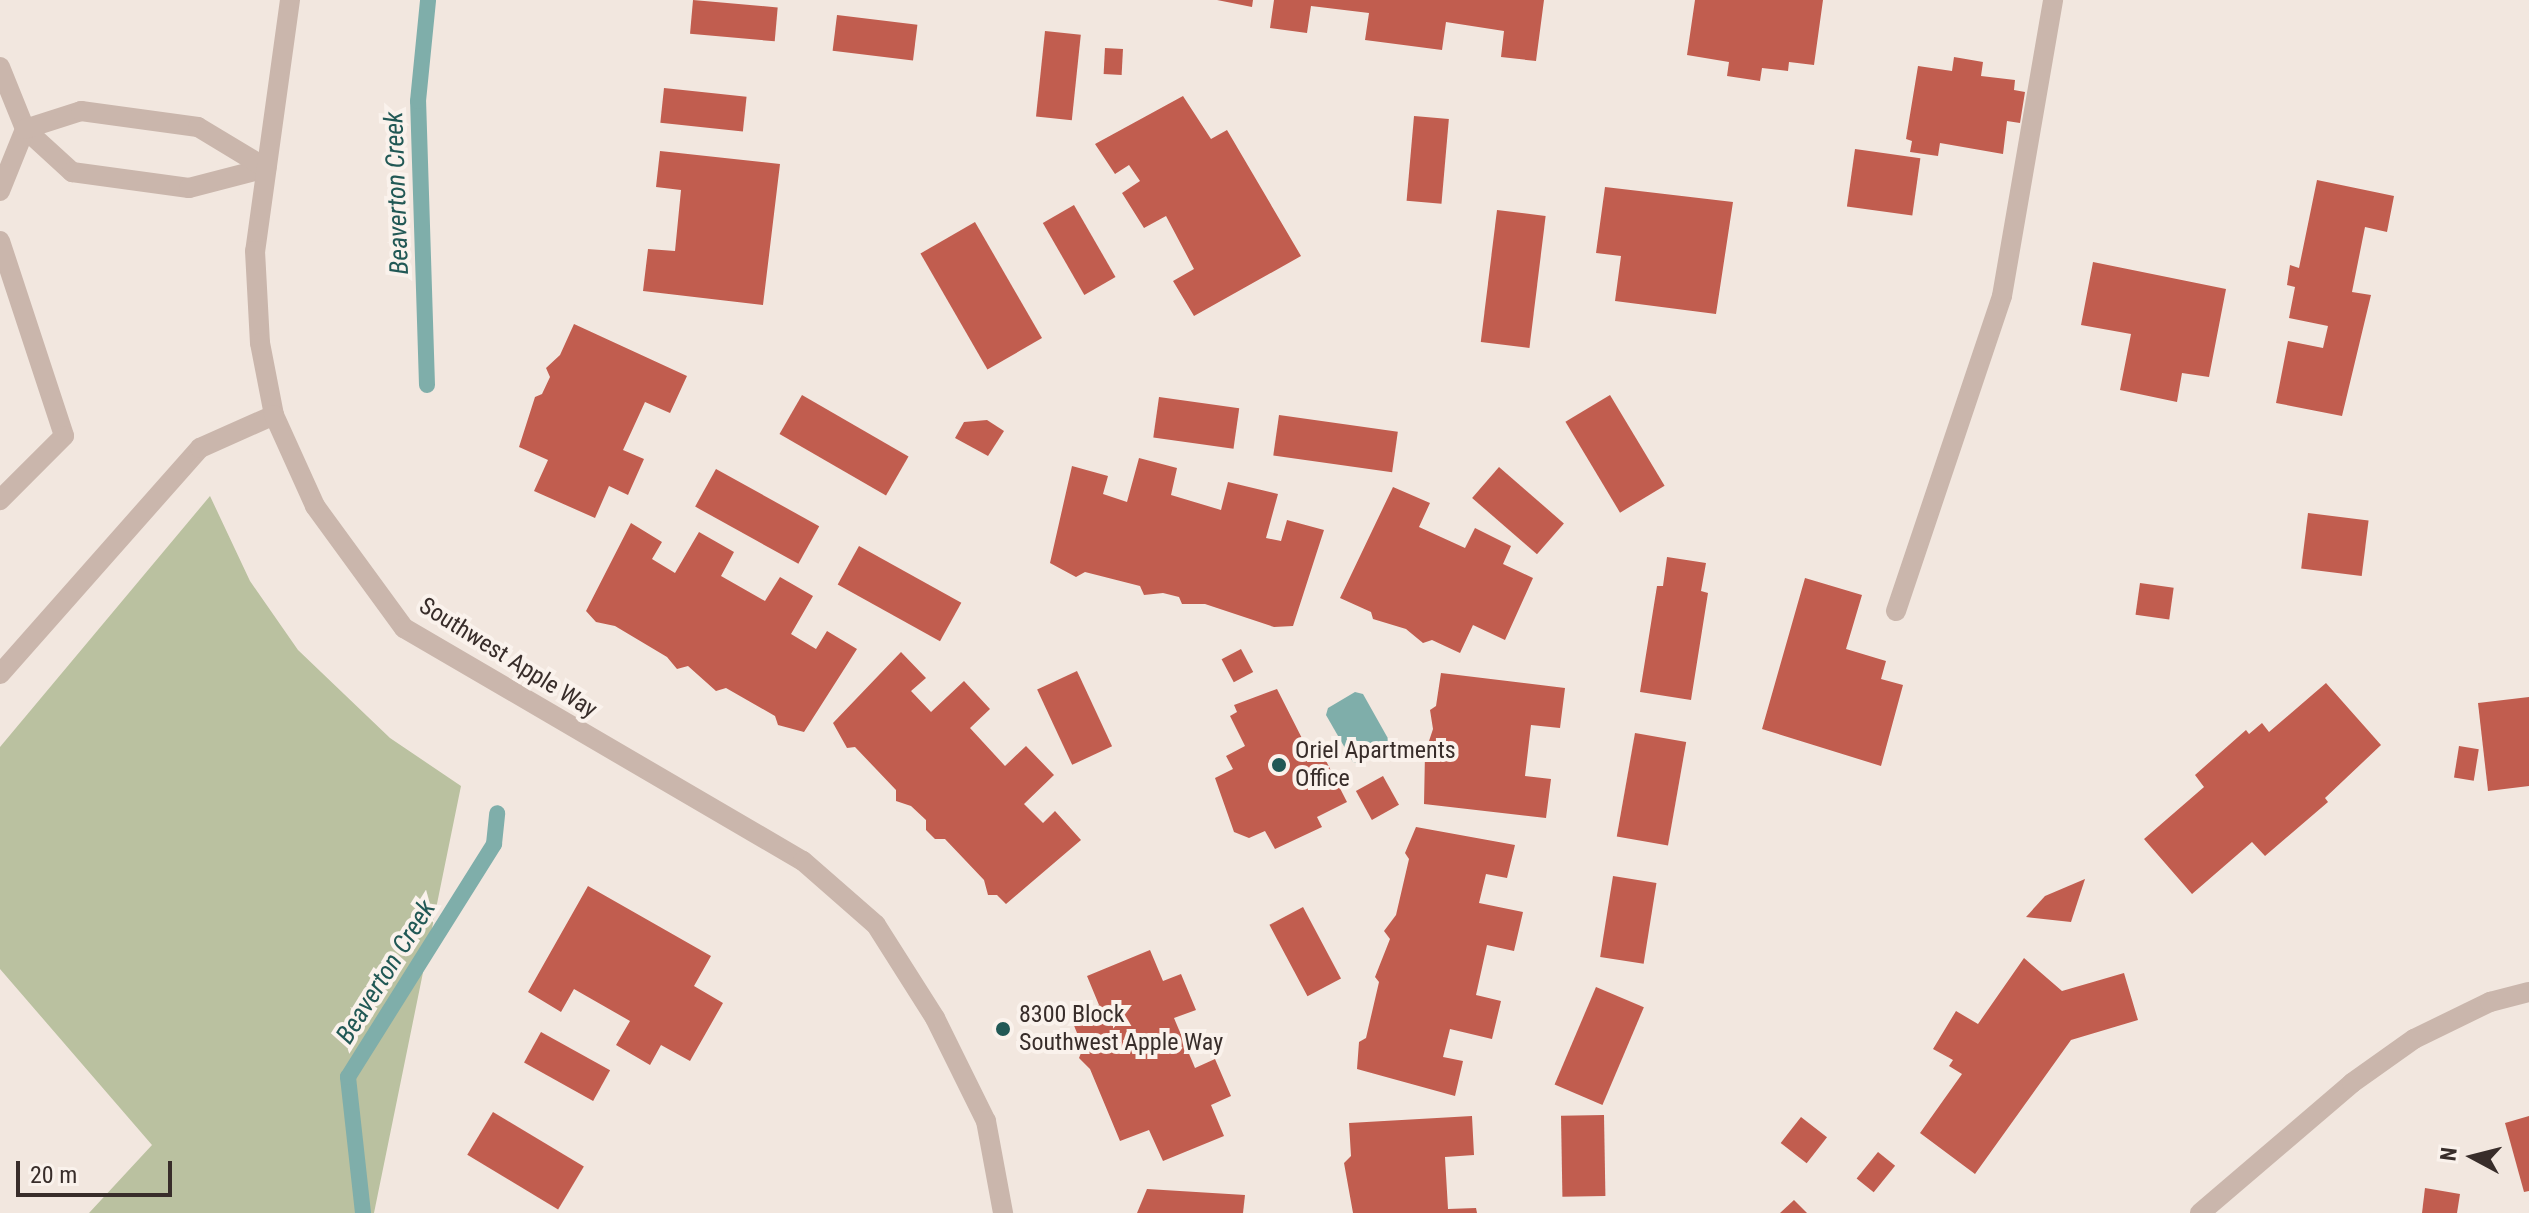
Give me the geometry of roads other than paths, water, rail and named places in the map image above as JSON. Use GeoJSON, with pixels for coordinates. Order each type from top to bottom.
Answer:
{"type":"FeatureCollection","features":[{"type":"Feature","properties":{"kind":"street","name":"Southwest Apple Way"},"geometry":{"type":"LineString","coordinates":[[290,0],[255,251],[260,343],[274,415],[315,506],[404,628],[803,861],[876,925],[935,1018],[986,1121],[1003,1213]]}},
{"type":"Feature","properties":{"kind":"street"},"geometry":{"type":"LineString","coordinates":[[1896,611],[2002,296],[2053,0]]}},
{"type":"Feature","properties":{"kind":"street"},"geometry":{"type":"LineString","coordinates":[[0,67],[25,129],[72,172],[189,188],[266,168]]}},
{"type":"Feature","properties":{"kind":"street"},"geometry":{"type":"LineString","coordinates":[[25,129],[81,111],[198,127],[266,168]]}},
{"type":"Feature","properties":{"kind":"street"},"geometry":{"type":"LineString","coordinates":[[0,191],[25,129]]}},
{"type":"Feature","properties":{"kind":"street"},"geometry":{"type":"LineString","coordinates":[[0,241],[64,436],[0,500]]}},
{"type":"Feature","properties":{"kind":"street"},"geometry":{"type":"LineString","coordinates":[[0,674],[200,448],[274,415]]}},
{"type":"Feature","properties":{"kind":"street"},"geometry":{"type":"LineString","coordinates":[[2200,1213],[2352,1083],[2414,1039],[2490,1002],[2529,992]]}},
{"type":"Feature","properties":{"kind":"water"},"geometry":{"type":"Polygon","coordinates":[[[1355,692],[1363,694],[1390,742],[1388,748],[1361,763],[1353,762],[1326,715],[1328,708],[1355,692]]]}},
{"type":"Feature","properties":{"kind":"waterway","name":"Beaverton Creek"},"geometry":{"type":"LineString","coordinates":[[427,385],[418,101],[428,0]]}},
{"type":"Feature","properties":{"kind":"waterway","name":"Beaverton Creek"},"geometry":{"type":"LineString","coordinates":[[363,1213],[348,1077],[494,844],[497,813]]}},
{"type":"Feature","properties":{"kind":"place","name":"Oriel Apartments Office"},"geometry":{"type":"Point","coordinates":[1279,765]}},
{"type":"Feature","properties":{"kind":"place","name":"8300 Block Southwest Apple Way"},"geometry":{"type":"Point","coordinates":[1003,1029]}}]}
